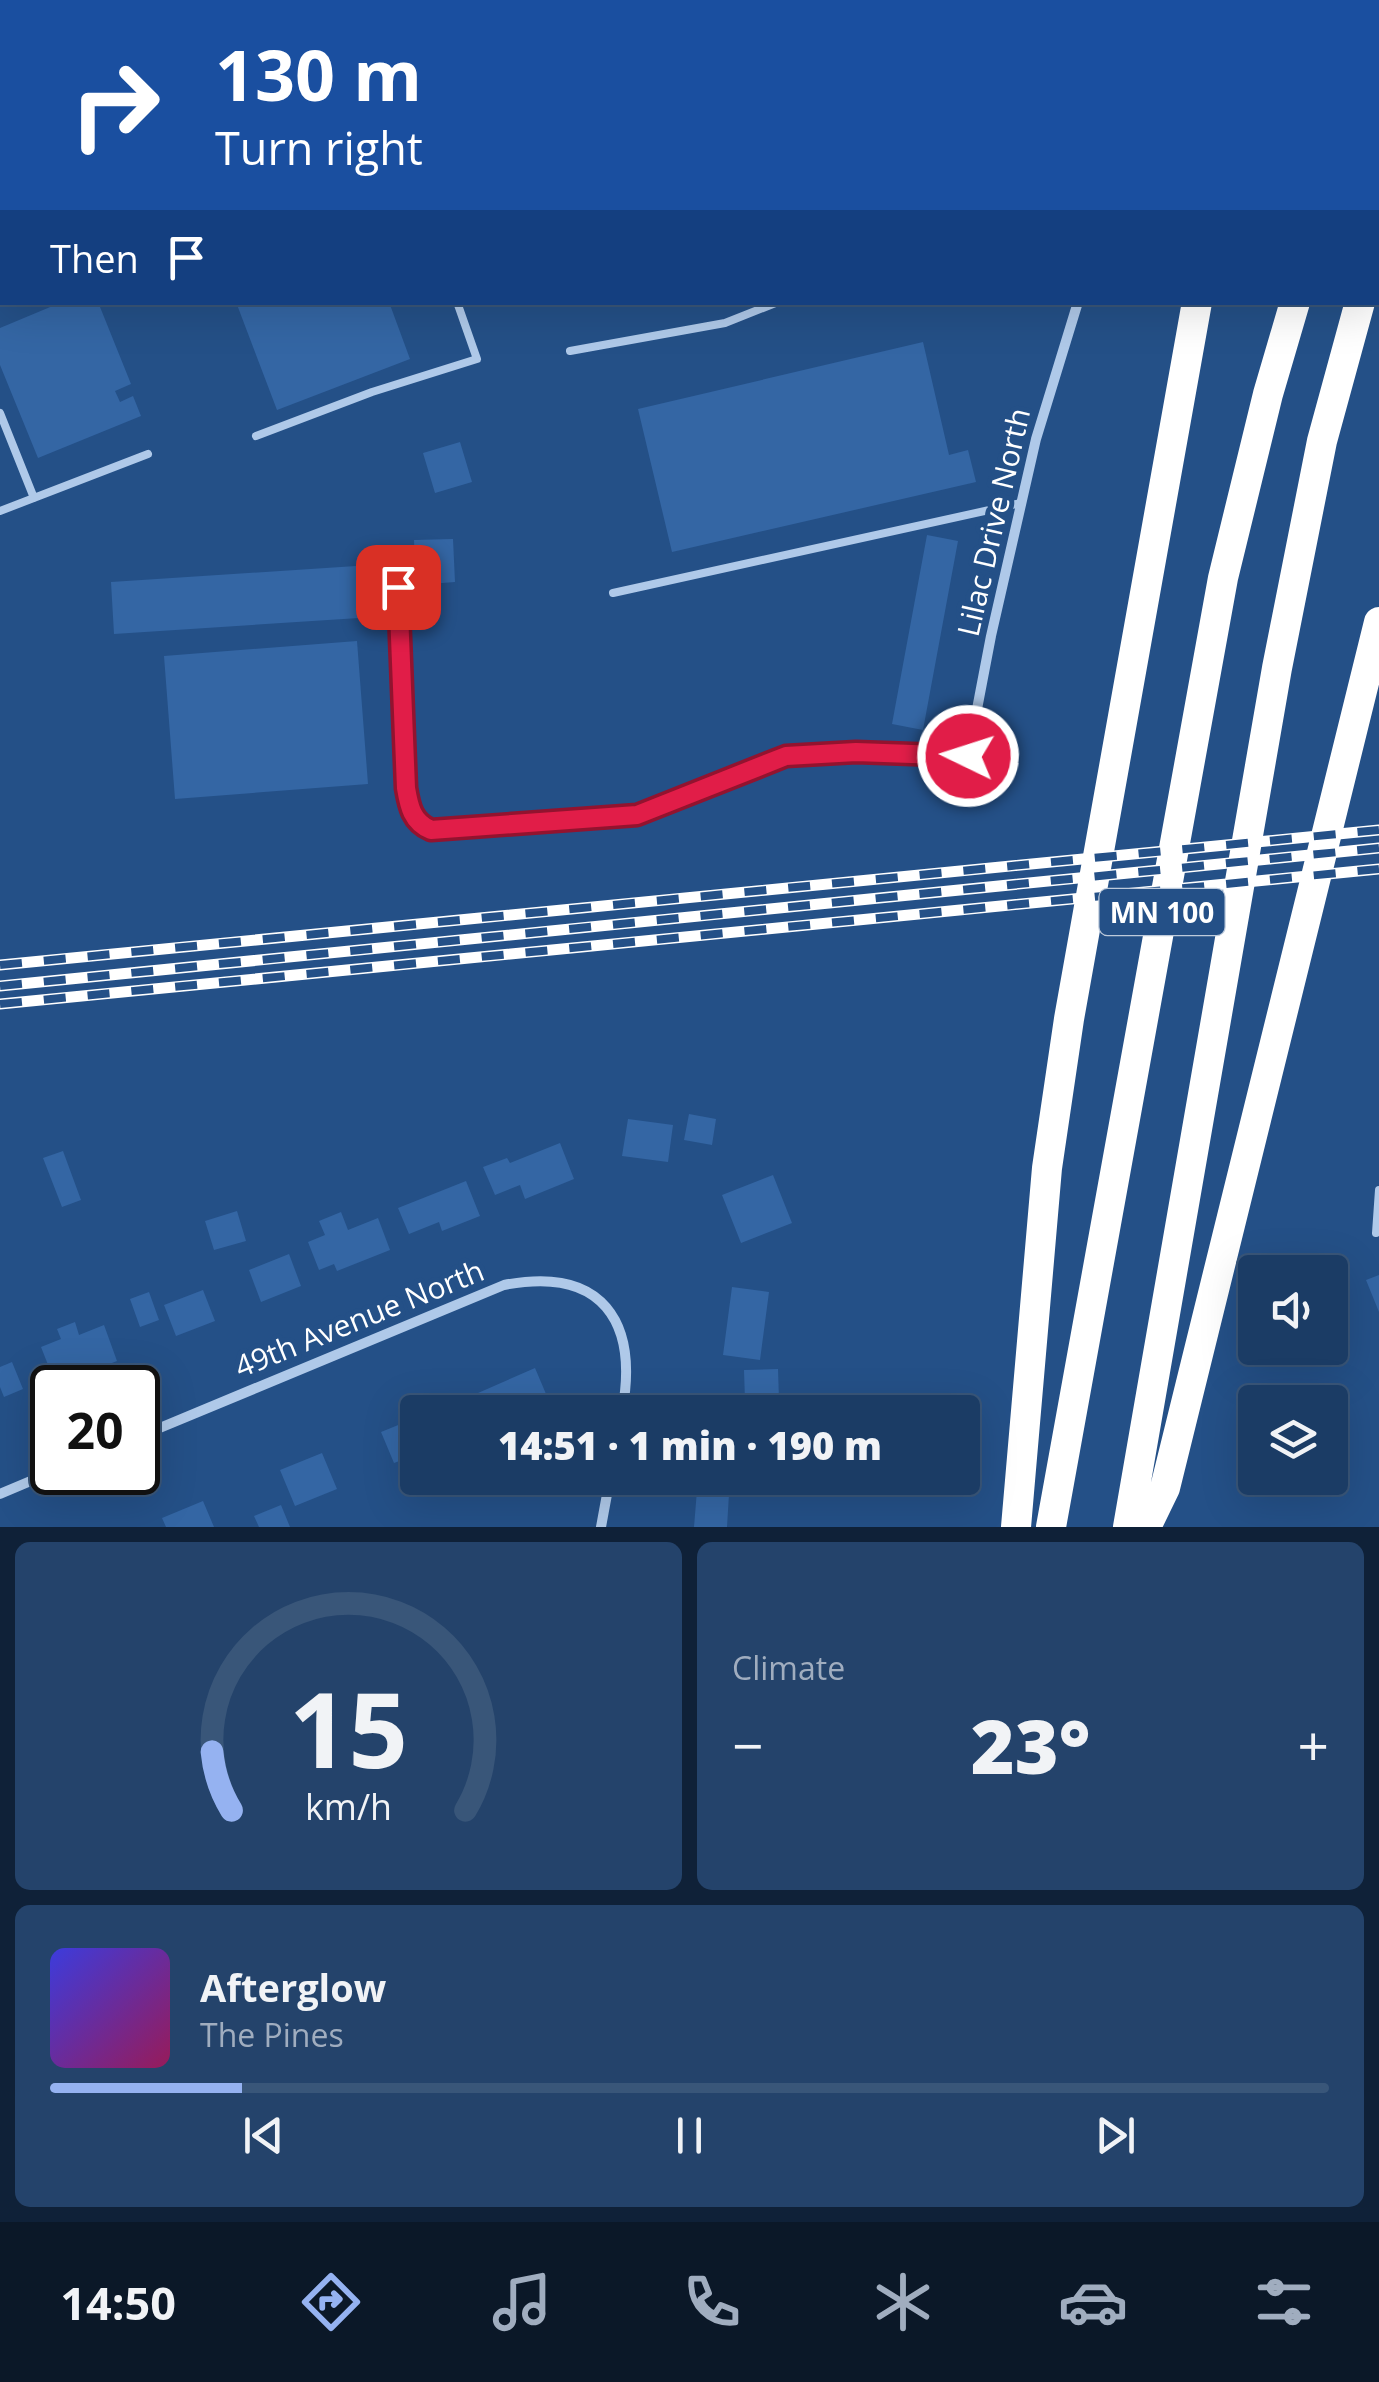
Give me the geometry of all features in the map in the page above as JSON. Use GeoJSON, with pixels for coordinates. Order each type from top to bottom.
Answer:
{"type":"FeatureCollection","features":[{"type":"Feature","properties":{"kind":"highway"},"geometry":{"type":"LineString","coordinates":[[1016,1527],[1047,1168],[1196,305]]}},
{"type":"Feature","properties":{"kind":"highway","name":"MN 100"},"geometry":{"type":"LineString","coordinates":[[1052,1527],[1223,578],[1294,305]]}},
{"type":"Feature","properties":{"kind":"highway","name":"MN 100"},"geometry":{"type":"LineString","coordinates":[[1128,1527],[1277,668],[1322,441],[1359,305]]}},
{"type":"Feature","properties":{"kind":"highway"},"geometry":{"type":"LineString","coordinates":[[1146,1527],[1165,1488],[1379,622]]}},
{"type":"Feature","properties":{"kind":"street","name":"Lilac Drive North"},"geometry":{"type":"LineString","coordinates":[[968,756],[1036,439],[1077,305]]}},
{"type":"Feature","properties":{"kind":"street","name":"49th Avenue North"},"geometry":{"type":"LineString","coordinates":[[160,1427],[504,1285],[538,1278],[572,1283],[601,1300],[617,1324],[626,1353],[625,1395]]}},
{"type":"Feature","properties":{"kind":"street"},"geometry":{"type":"LineString","coordinates":[[0,1494],[30,1481]]}},
{"type":"Feature","properties":{"kind":"street"},"geometry":{"type":"LineString","coordinates":[[600,1527],[607,1495]]}},
{"type":"Feature","properties":{"kind":"lane"},"geometry":{"type":"LineString","coordinates":[[256,436],[372,392],[477,359],[458,305]]}},
{"type":"Feature","properties":{"kind":"lane"},"geometry":{"type":"LineString","coordinates":[[570,351],[725,322],[770,305]]}},
{"type":"Feature","properties":{"kind":"lane"},"geometry":{"type":"LineString","coordinates":[[0,412],[34,498]]}},
{"type":"Feature","properties":{"kind":"lane"},"geometry":{"type":"LineString","coordinates":[[0,511],[148,454]]}},
{"type":"Feature","properties":{"kind":"lane"},"geometry":{"type":"LineString","coordinates":[[613,593],[1021,503]]}},
{"type":"Feature","properties":{"kind":"lane"},"geometry":{"type":"LineString","coordinates":[[398,587],[406,788],[411,812],[421,826],[431,830],[637,815],[786,756],[856,752],[968,756]]}},
{"type":"Feature","properties":{"kind":"lane"},"geometry":{"type":"LineString","coordinates":[[1376,1233],[1379,1190]]}},
{"type":"Feature","properties":{"kind":"building"},"geometry":{"type":"Polygon","coordinates":[[[55,305],[99,305],[131,384],[115,391],[120,402],[133,396],[141,416],[38,458],[0,365],[0,328],[55,305]]]}},
{"type":"Feature","properties":{"kind":"building"},"geometry":{"type":"Polygon","coordinates":[[[237,305],[390,305],[410,359],[277,410],[237,305]]]}},
{"type":"Feature","properties":{"kind":"building"},"geometry":{"type":"Polygon","coordinates":[[[923,342],[949,455],[968,450],[976,482],[672,552],[638,409],[923,342]]]}},
{"type":"Feature","properties":{"kind":"building"},"geometry":{"type":"Polygon","coordinates":[[[460,442],[472,482],[435,493],[423,453],[460,442]]]}},
{"type":"Feature","properties":{"kind":"building"},"geometry":{"type":"Polygon","coordinates":[[[927,535],[958,541],[923,730],[892,724],[927,535]]]}},
{"type":"Feature","properties":{"kind":"building"},"geometry":{"type":"Polygon","coordinates":[[[453,539],[455,582],[416,585],[414,540],[453,539]]]}},
{"type":"Feature","properties":{"kind":"building"},"geometry":{"type":"Polygon","coordinates":[[[356,566],[359,618],[114,634],[111,582],[356,566]]]}},
{"type":"Feature","properties":{"kind":"building"},"geometry":{"type":"Polygon","coordinates":[[[357,641],[368,784],[175,799],[164,656],[357,641]]]}},
{"type":"Feature","properties":{"kind":"building"},"geometry":{"type":"Polygon","coordinates":[[[689,1114],[716,1119],[712,1145],[684,1140],[689,1114]]]}},
{"type":"Feature","properties":{"kind":"building"},"geometry":{"type":"Polygon","coordinates":[[[628,1119],[673,1125],[668,1162],[622,1156],[628,1119]]]}},
{"type":"Feature","properties":{"kind":"building"},"geometry":{"type":"Polygon","coordinates":[[[560,1143],[574,1179],[525,1199],[520,1185],[495,1195],[483,1167],[507,1158],[510,1163],[560,1143]]]}},
{"type":"Feature","properties":{"kind":"building"},"geometry":{"type":"Polygon","coordinates":[[[63,1151],[81,1200],[62,1207],[43,1158],[63,1151]]]}},
{"type":"Feature","properties":{"kind":"building"},"geometry":{"type":"Polygon","coordinates":[[[773,1175],[792,1223],[741,1243],[722,1195],[773,1175]]]}},
{"type":"Feature","properties":{"kind":"building"},"geometry":{"type":"Polygon","coordinates":[[[466,1181],[480,1216],[442,1231],[439,1222],[409,1234],[398,1208],[466,1181]]]}},
{"type":"Feature","properties":{"kind":"building"},"geometry":{"type":"Polygon","coordinates":[[[237,1211],[246,1241],[214,1250],[205,1221],[237,1211]]]}},
{"type":"Feature","properties":{"kind":"building"},"geometry":{"type":"Polygon","coordinates":[[[341,1212],[348,1230],[378,1218],[390,1250],[337,1271],[334,1264],[319,1270],[308,1242],[325,1235],[319,1221],[341,1212]]]}},
{"type":"Feature","properties":{"kind":"building"},"geometry":{"type":"Polygon","coordinates":[[[289,1254],[301,1286],[261,1302],[249,1270],[289,1254]]]}},
{"type":"Feature","properties":{"kind":"building"},"geometry":{"type":"Polygon","coordinates":[[[1379,1275],[1379,1312],[1366,1280],[1379,1275]]]}},
{"type":"Feature","properties":{"kind":"building"},"geometry":{"type":"Polygon","coordinates":[[[732,1287],[769,1292],[760,1360],[723,1355],[732,1287]]]}},
{"type":"Feature","properties":{"kind":"building"},"geometry":{"type":"Polygon","coordinates":[[[203,1290],[215,1321],[176,1336],[164,1305],[203,1290]]]}},
{"type":"Feature","properties":{"kind":"building"},"geometry":{"type":"Polygon","coordinates":[[[149,1292],[159,1320],[140,1327],[130,1299],[149,1292]]]}},
{"type":"Feature","properties":{"kind":"building"},"geometry":{"type":"Polygon","coordinates":[[[75,1322],[79,1335],[104,1325],[117,1361],[107,1365],[48,1365],[41,1347],[61,1339],[57,1329],[75,1322]]]}},
{"type":"Feature","properties":{"kind":"building"},"geometry":{"type":"Polygon","coordinates":[[[12,1362],[23,1389],[4,1397],[0,1367],[12,1362]]]}},
{"type":"Feature","properties":{"kind":"building"},"geometry":{"type":"Polygon","coordinates":[[[535,1368],[546,1395],[473,1395],[535,1368]]]}},
{"type":"Feature","properties":{"kind":"building"},"geometry":{"type":"Polygon","coordinates":[[[778,1369],[779,1395],[745,1395],[744,1370],[778,1369]]]}},
{"type":"Feature","properties":{"kind":"building"},"geometry":{"type":"Polygon","coordinates":[[[400,1424],[400,1461],[394,1463],[381,1432],[400,1424]]]}},
{"type":"Feature","properties":{"kind":"building"},"geometry":{"type":"Polygon","coordinates":[[[322,1453],[337,1489],[295,1506],[280,1470],[322,1453]]]}},
{"type":"Feature","properties":{"kind":"building"},"geometry":{"type":"Polygon","coordinates":[[[697,1495],[729,1495],[727,1527],[694,1527],[697,1495]]]}},
{"type":"Feature","properties":{"kind":"building"},"geometry":{"type":"Polygon","coordinates":[[[203,1501],[214,1527],[166,1527],[162,1518],[203,1501]]]}},
{"type":"Feature","properties":{"kind":"building"},"geometry":{"type":"Polygon","coordinates":[[[281,1505],[290,1527],[259,1527],[254,1516],[281,1505]]]}},
{"type":"Feature","properties":{"kind":"railway"},"geometry":{"type":"LineString","coordinates":[[0,965],[1379,830]]}},
{"type":"Feature","properties":{"kind":"railway"},"geometry":{"type":"LineString","coordinates":[[0,986],[1379,848]]}},
{"type":"Feature","properties":{"kind":"railway"},"geometry":{"type":"LineString","coordinates":[[0,1004],[1379,869]]}},
{"type":"Feature","properties":{"kind":"route"},"geometry":{"type":"LineString","coordinates":[[398,587],[406,788],[411,812],[421,826],[431,830],[637,815],[786,756],[913,752],[968,756]]}}]}
